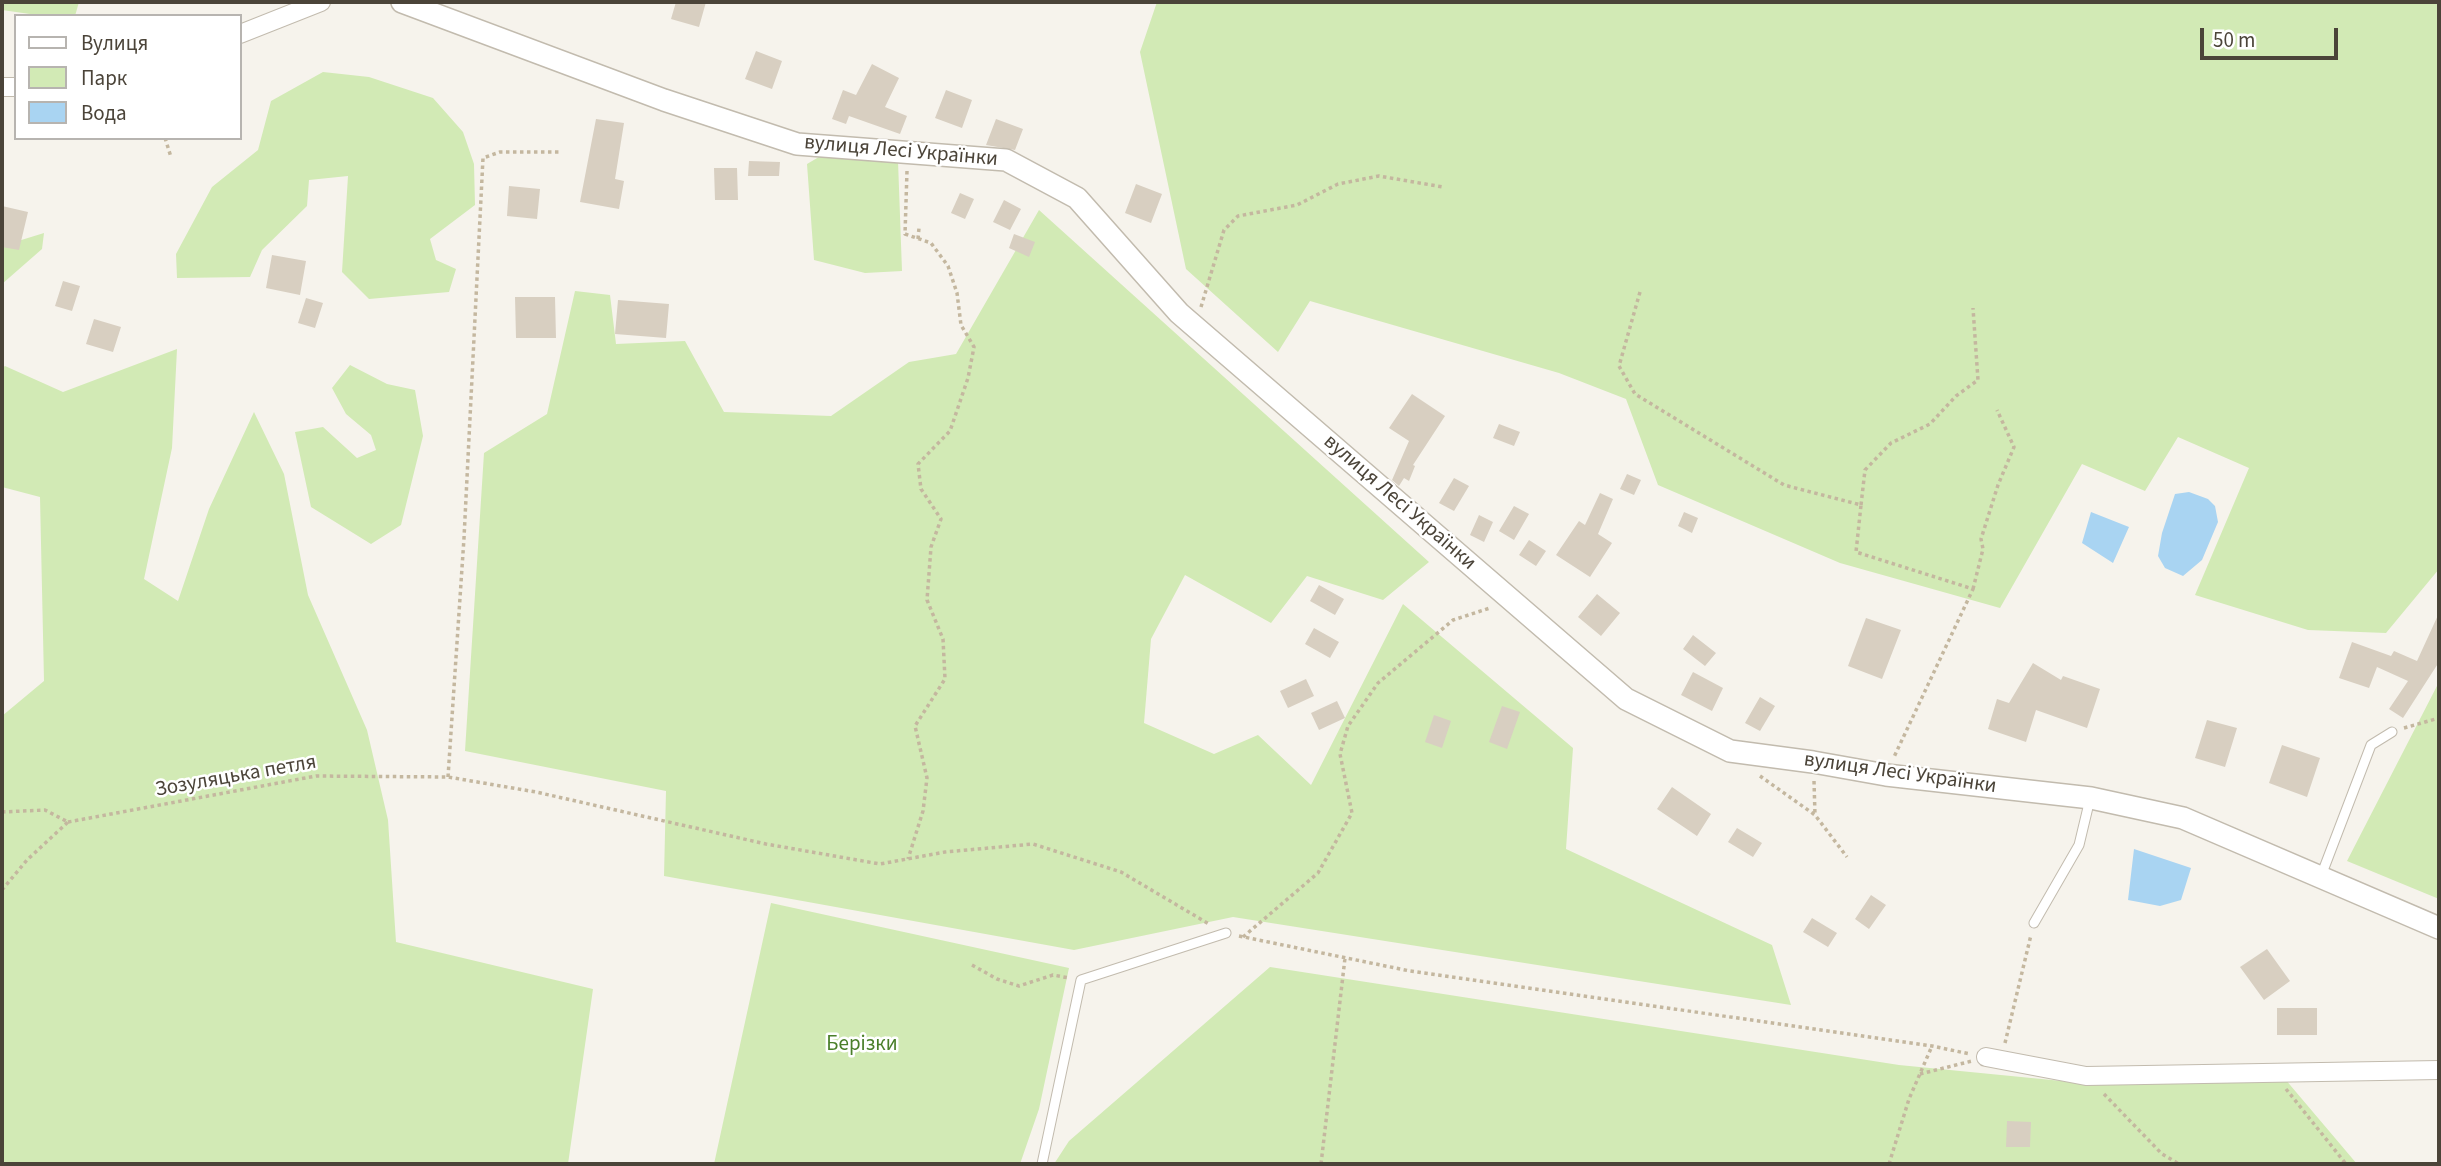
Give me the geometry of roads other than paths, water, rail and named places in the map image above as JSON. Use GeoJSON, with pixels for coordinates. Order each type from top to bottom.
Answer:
{"type":"FeatureCollection","features":[{"type":"Feature","properties":{"kind":"street"},"geometry":{"type":"LineString","coordinates":[[242,33],[318,2]]}},
{"type":"Feature","properties":{"kind":"street","name":"вулиця Лесі Українки"},"geometry":{"type":"LineString","coordinates":[[402,2],[664,100],[797,144],[1006,160],[1077,198],[1185,318],[1626,699],[1730,751],[1886,775],[2091,797],[2183,818],[2439,928]]}},
{"type":"Feature","properties":{"kind":"street"},"geometry":{"type":"LineString","coordinates":[[1994,1059],[2086,1076],[2439,1070]]}},
{"type":"Feature","properties":{"kind":"lane"},"geometry":{"type":"LineString","coordinates":[[2321,876],[2371,745],[2392,732]]}},
{"type":"Feature","properties":{"kind":"lane"},"geometry":{"type":"LineString","coordinates":[[2034,923],[2079,845],[2091,797]]}},
{"type":"Feature","properties":{"kind":"lane"},"geometry":{"type":"LineString","coordinates":[[1042,1164],[1082,980],[1226,933]]}},
{"type":"Feature","properties":{"kind":"water"},"geometry":{"type":"Polygon","coordinates":[[[2189,492],[2208,499],[2215,506],[2218,522],[2202,560],[2183,576],[2165,568],[2158,556],[2162,533],[2175,494],[2189,492]]]}},
{"type":"Feature","properties":{"kind":"water"},"geometry":{"type":"Polygon","coordinates":[[[2091,512],[2129,527],[2113,563],[2082,543],[2091,512]]]}},
{"type":"Feature","properties":{"kind":"water"},"geometry":{"type":"Polygon","coordinates":[[[2134,849],[2191,868],[2181,900],[2160,906],[2128,900],[2134,849]]]}},
{"type":"Feature","properties":{"kind":"park label","name":"Берізки"},"geometry":{"type":"Point","coordinates":[862,1045]}}]}
